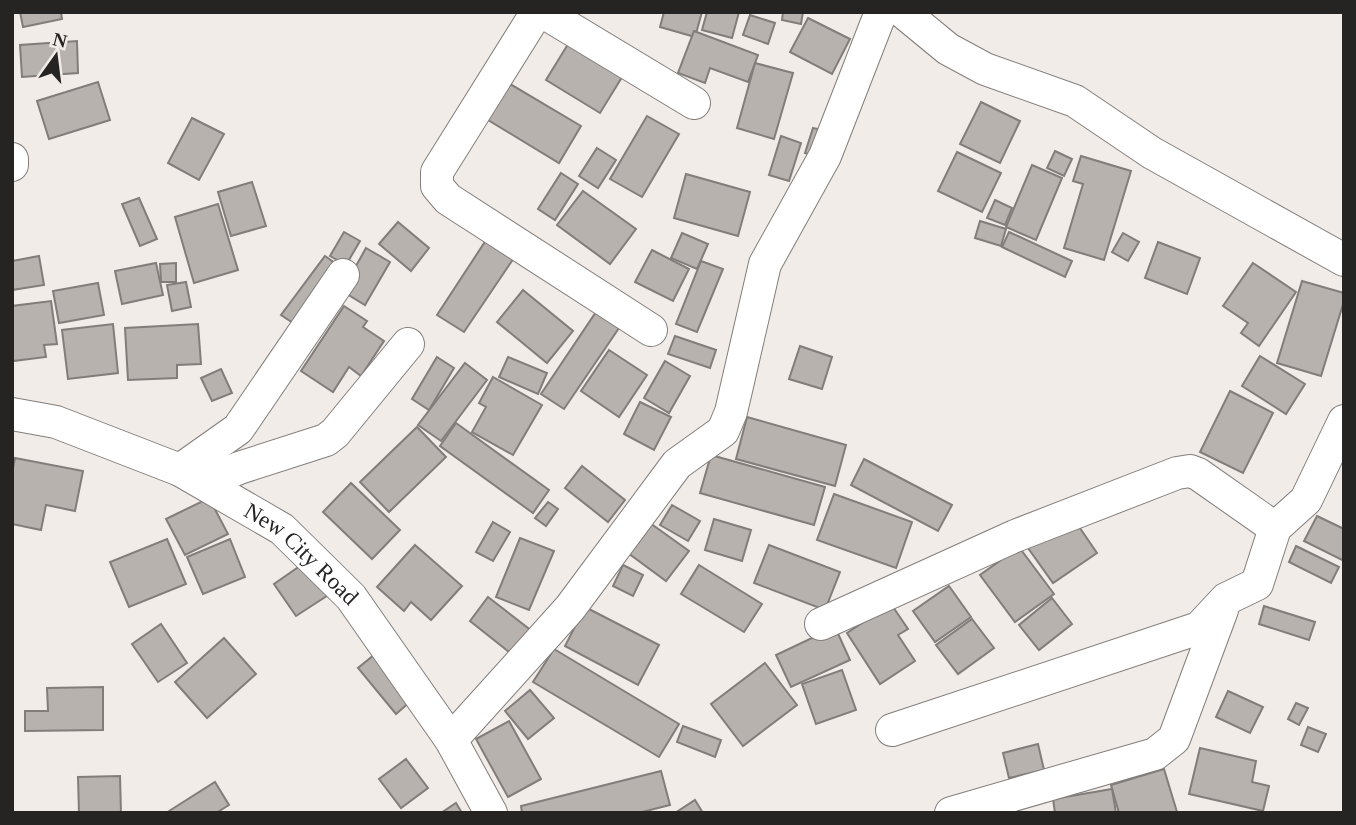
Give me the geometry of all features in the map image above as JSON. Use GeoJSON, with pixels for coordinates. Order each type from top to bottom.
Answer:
{"type":"FeatureCollection","features":[{"type":"Feature","properties":{"kind":"street"},"geometry":{"type":"LineString","coordinates":[[537,12],[437,172],[437,186],[448,199],[651,330]]}},
{"type":"Feature","properties":{"kind":"street"},"geometry":{"type":"LineString","coordinates":[[543,12],[695,103]]}},
{"type":"Feature","properties":{"kind":"street"},"geometry":{"type":"LineString","coordinates":[[451,740],[570,608],[677,464],[723,431],[731,412],[765,264],[825,156],[881,12]]}},
{"type":"Feature","properties":{"kind":"street"},"geometry":{"type":"LineString","coordinates":[[903,12],[948,49],[985,69],[1075,102],[1152,153],[1344,260]]}},
{"type":"Feature","properties":{"kind":"street"},"geometry":{"type":"LineString","coordinates":[[12,159],[12,165]]}},
{"type":"Feature","properties":{"kind":"street"},"geometry":{"type":"LineString","coordinates":[[192,476],[238,429],[344,275]]}},
{"type":"Feature","properties":{"kind":"street"},"geometry":{"type":"LineString","coordinates":[[192,476],[239,468],[326,440],[335,433],[408,344]]}},
{"type":"Feature","properties":{"kind":"street","name":"New City Road"},"geometry":{"type":"LineString","coordinates":[[12,414],[56,422],[192,476],[282,529],[351,597],[451,740],[491,813]]}},
{"type":"Feature","properties":{"kind":"street"},"geometry":{"type":"LineString","coordinates":[[892,730],[1199,628],[1226,599],[1258,584],[1275,528],[1306,500],[1344,421]]}},
{"type":"Feature","properties":{"kind":"street"},"geometry":{"type":"LineString","coordinates":[[821,624],[1015,536],[1177,473],[1190,471],[1198,474],[1275,528]]}},
{"type":"Feature","properties":{"kind":"street"},"geometry":{"type":"LineString","coordinates":[[951,813],[1155,754],[1174,739],[1226,599]]}},
{"type":"Feature","properties":{"kind":"building"},"geometry":{"type":"Polygon","coordinates":[[[20,12],[61,12],[62,19],[23,27],[20,12]]]}},
{"type":"Feature","properties":{"kind":"building"},"geometry":{"type":"Polygon","coordinates":[[[664,12],[702,12],[695,37],[660,27],[664,12]]]}},
{"type":"Feature","properties":{"kind":"building"},"geometry":{"type":"Polygon","coordinates":[[[707,12],[739,12],[732,38],[702,30],[707,12]]]}},
{"type":"Feature","properties":{"kind":"building"},"geometry":{"type":"Polygon","coordinates":[[[783,12],[803,12],[801,24],[782,20],[783,12]]]}},
{"type":"Feature","properties":{"kind":"building"},"geometry":{"type":"Polygon","coordinates":[[[750,15],[775,23],[768,44],[743,35],[750,15]]]}},
{"type":"Feature","properties":{"kind":"building"},"geometry":{"type":"Polygon","coordinates":[[[808,18],[850,39],[832,74],[790,52],[808,18]]]}},
{"type":"Feature","properties":{"kind":"building"},"geometry":{"type":"Polygon","coordinates":[[[694,31],[758,55],[748,82],[710,68],[705,83],[678,73],[694,31]]]}},
{"type":"Feature","properties":{"kind":"building"},"geometry":{"type":"Polygon","coordinates":[[[573,36],[627,69],[600,113],[546,80],[573,36]]]}},
{"type":"Feature","properties":{"kind":"building"},"geometry":{"type":"Polygon","coordinates":[[[77,41],[78,73],[22,77],[20,45],[77,41]]]}},
{"type":"Feature","properties":{"kind":"building"},"geometry":{"type":"Polygon","coordinates":[[[755,63],[793,73],[774,139],[737,128],[755,63]]]}},
{"type":"Feature","properties":{"kind":"building"},"geometry":{"type":"Polygon","coordinates":[[[500,78],[581,126],[559,163],[478,114],[500,78]]]}},
{"type":"Feature","properties":{"kind":"building"},"geometry":{"type":"Polygon","coordinates":[[[98,82],[110,120],[49,139],[37,101],[98,82]]]}},
{"type":"Feature","properties":{"kind":"building"},"geometry":{"type":"Polygon","coordinates":[[[981,102],[1020,121],[1000,163],[960,144],[981,102]]]}},
{"type":"Feature","properties":{"kind":"building"},"geometry":{"type":"Polygon","coordinates":[[[647,116],[679,134],[642,197],[610,179],[647,116]]]}},
{"type":"Feature","properties":{"kind":"building"},"geometry":{"type":"Polygon","coordinates":[[[192,118],[224,134],[199,180],[168,163],[192,118]]]}},
{"type":"Feature","properties":{"kind":"building"},"geometry":{"type":"Polygon","coordinates":[[[813,128],[827,131],[819,157],[805,153],[813,128]]]}},
{"type":"Feature","properties":{"kind":"building"},"geometry":{"type":"Polygon","coordinates":[[[781,136],[801,143],[789,181],[769,175],[781,136]]]}},
{"type":"Feature","properties":{"kind":"building"},"geometry":{"type":"Polygon","coordinates":[[[597,148],[616,160],[598,188],[579,176],[597,148]]]}},
{"type":"Feature","properties":{"kind":"building"},"geometry":{"type":"Polygon","coordinates":[[[1055,151],[1072,159],[1064,176],[1047,168],[1055,151]]]}},
{"type":"Feature","properties":{"kind":"building"},"geometry":{"type":"Polygon","coordinates":[[[957,152],[1001,173],[982,212],[938,191],[957,152]]]}},
{"type":"Feature","properties":{"kind":"building"},"geometry":{"type":"Polygon","coordinates":[[[1081,156],[1131,171],[1104,260],[1064,248],[1083,184],[1073,181],[1081,156]]]}},
{"type":"Feature","properties":{"kind":"building"},"geometry":{"type":"Polygon","coordinates":[[[1032,165],[1062,178],[1036,240],[1006,227],[1032,165]]]}},
{"type":"Feature","properties":{"kind":"building"},"geometry":{"type":"Polygon","coordinates":[[[561,173],[578,184],[555,220],[538,209],[561,173]]]}},
{"type":"Feature","properties":{"kind":"building"},"geometry":{"type":"Polygon","coordinates":[[[686,174],[750,192],[738,236],[674,218],[686,174]]]}},
{"type":"Feature","properties":{"kind":"building"},"geometry":{"type":"Polygon","coordinates":[[[252,182],[266,226],[231,236],[218,192],[252,182]]]}},
{"type":"Feature","properties":{"kind":"building"},"geometry":{"type":"Polygon","coordinates":[[[583,191],[636,229],[610,264],[557,225],[583,191]]]}},
{"type":"Feature","properties":{"kind":"building"},"geometry":{"type":"Polygon","coordinates":[[[139,198],[157,239],[140,246],[122,204],[139,198]]]}},
{"type":"Feature","properties":{"kind":"building"},"geometry":{"type":"Polygon","coordinates":[[[995,200],[1012,208],[1005,225],[987,218],[995,200]]]}},
{"type":"Feature","properties":{"kind":"building"},"geometry":{"type":"Polygon","coordinates":[[[218,204],[238,270],[194,283],[175,217],[218,204]]]}},
{"type":"Feature","properties":{"kind":"building"},"geometry":{"type":"Polygon","coordinates":[[[980,221],[1006,229],[1001,246],[975,238],[980,221]]]}},
{"type":"Feature","properties":{"kind":"building"},"geometry":{"type":"Polygon","coordinates":[[[398,222],[429,248],[411,271],[379,244],[398,222]]]}},
{"type":"Feature","properties":{"kind":"building"},"geometry":{"type":"Polygon","coordinates":[[[492,231],[520,249],[464,332],[437,315],[492,231]]]}},
{"type":"Feature","properties":{"kind":"building"},"geometry":{"type":"Polygon","coordinates":[[[344,232],[360,241],[346,265],[330,256],[344,232]]]}},
{"type":"Feature","properties":{"kind":"building"},"geometry":{"type":"Polygon","coordinates":[[[1009,232],[1072,261],[1065,277],[1002,247],[1009,232]]]}},
{"type":"Feature","properties":{"kind":"building"},"geometry":{"type":"Polygon","coordinates":[[[682,233],[708,244],[697,269],[671,258],[682,233]]]}},
{"type":"Feature","properties":{"kind":"building"},"geometry":{"type":"Polygon","coordinates":[[[1123,233],[1139,242],[1128,261],[1112,252],[1123,233]]]}},
{"type":"Feature","properties":{"kind":"building"},"geometry":{"type":"Polygon","coordinates":[[[1158,242],[1200,258],[1187,294],[1145,278],[1158,242]]]}},
{"type":"Feature","properties":{"kind":"building"},"geometry":{"type":"Polygon","coordinates":[[[366,248],[390,262],[365,305],[342,291],[366,248]]]}},
{"type":"Feature","properties":{"kind":"building"},"geometry":{"type":"Polygon","coordinates":[[[652,250],[689,269],[673,301],[635,282],[652,250]]]}},
{"type":"Feature","properties":{"kind":"building"},"geometry":{"type":"Polygon","coordinates":[[[39,256],[44,285],[12,290],[12,261],[39,256]]]}},
{"type":"Feature","properties":{"kind":"building"},"geometry":{"type":"Polygon","coordinates":[[[325,256],[342,268],[299,327],[281,315],[325,256]]]}},
{"type":"Feature","properties":{"kind":"building"},"geometry":{"type":"Polygon","coordinates":[[[701,261],[723,269],[697,332],[676,324],[701,261]]]}},
{"type":"Feature","properties":{"kind":"building"},"geometry":{"type":"Polygon","coordinates":[[[156,263],[163,295],[122,304],[115,271],[156,263]]]}},
{"type":"Feature","properties":{"kind":"building"},"geometry":{"type":"Polygon","coordinates":[[[176,263],[176,282],[161,282],[160,264],[176,263]]]}},
{"type":"Feature","properties":{"kind":"building"},"geometry":{"type":"Polygon","coordinates":[[[1253,263],[1296,292],[1259,346],[1241,333],[1248,323],[1223,306],[1253,263]]]}},
{"type":"Feature","properties":{"kind":"building"},"geometry":{"type":"Polygon","coordinates":[[[1302,281],[1344,293],[1344,301],[1321,376],[1277,363],[1302,281]]]}},
{"type":"Feature","properties":{"kind":"building"},"geometry":{"type":"Polygon","coordinates":[[[186,282],[191,307],[172,311],[167,285],[186,282]]]}},
{"type":"Feature","properties":{"kind":"building"},"geometry":{"type":"Polygon","coordinates":[[[98,283],[104,315],[59,323],[53,291],[98,283]]]}},
{"type":"Feature","properties":{"kind":"building"},"geometry":{"type":"Polygon","coordinates":[[[523,290],[573,331],[547,363],[497,322],[523,290]]]}},
{"type":"Feature","properties":{"kind":"building"},"geometry":{"type":"Polygon","coordinates":[[[51,301],[57,344],[44,345],[46,357],[13,361],[12,306],[51,301]]]}},
{"type":"Feature","properties":{"kind":"building"},"geometry":{"type":"Polygon","coordinates":[[[344,306],[367,321],[363,327],[384,341],[361,376],[349,367],[333,392],[301,371],[344,306]]]}},
{"type":"Feature","properties":{"kind":"building"},"geometry":{"type":"Polygon","coordinates":[[[596,312],[619,328],[564,409],[541,394],[596,312]]]}},
{"type":"Feature","properties":{"kind":"building"},"geometry":{"type":"Polygon","coordinates":[[[113,324],[118,373],[68,379],[62,330],[113,324]]]}},
{"type":"Feature","properties":{"kind":"building"},"geometry":{"type":"Polygon","coordinates":[[[198,324],[201,364],[177,365],[177,378],[128,380],[125,328],[198,324]]]}},
{"type":"Feature","properties":{"kind":"building"},"geometry":{"type":"Polygon","coordinates":[[[675,336],[716,350],[710,368],[668,354],[675,336]]]}},
{"type":"Feature","properties":{"kind":"building"},"geometry":{"type":"Polygon","coordinates":[[[800,346],[832,357],[822,389],[789,379],[800,346]]]}},
{"type":"Feature","properties":{"kind":"building"},"geometry":{"type":"Polygon","coordinates":[[[609,350],[647,375],[619,417],[581,391],[609,350]]]}},
{"type":"Feature","properties":{"kind":"building"},"geometry":{"type":"Polygon","coordinates":[[[1260,356],[1305,384],[1286,414],[1242,386],[1260,356]]]}},
{"type":"Feature","properties":{"kind":"building"},"geometry":{"type":"Polygon","coordinates":[[[437,357],[454,368],[429,410],[412,399],[437,357]]]}},
{"type":"Feature","properties":{"kind":"building"},"geometry":{"type":"Polygon","coordinates":[[[508,357],[547,373],[538,394],[499,377],[508,357]]]}},
{"type":"Feature","properties":{"kind":"building"},"geometry":{"type":"Polygon","coordinates":[[[665,361],[690,376],[669,413],[644,398],[665,361]]]}},
{"type":"Feature","properties":{"kind":"building"},"geometry":{"type":"Polygon","coordinates":[[[465,363],[487,380],[441,441],[418,425],[465,363]]]}},
{"type":"Feature","properties":{"kind":"building"},"geometry":{"type":"Polygon","coordinates":[[[221,369],[232,393],[212,401],[201,378],[221,369]]]}},
{"type":"Feature","properties":{"kind":"building"},"geometry":{"type":"Polygon","coordinates":[[[493,377],[542,405],[513,455],[472,432],[486,407],[479,403],[493,377]]]}},
{"type":"Feature","properties":{"kind":"building"},"geometry":{"type":"Polygon","coordinates":[[[1230,391],[1273,413],[1243,473],[1200,452],[1230,391]]]}},
{"type":"Feature","properties":{"kind":"building"},"geometry":{"type":"Polygon","coordinates":[[[640,402],[671,417],[654,450],[624,434],[640,402]]]}},
{"type":"Feature","properties":{"kind":"building"},"geometry":{"type":"Polygon","coordinates":[[[747,417],[846,445],[835,486],[736,459],[747,417]]]}},
{"type":"Feature","properties":{"kind":"building"},"geometry":{"type":"Polygon","coordinates":[[[456,423],[549,490],[533,513],[440,446],[456,423]]]}},
{"type":"Feature","properties":{"kind":"building"},"geometry":{"type":"Polygon","coordinates":[[[417,427],[446,457],[389,512],[360,482],[417,427]]]}},
{"type":"Feature","properties":{"kind":"building"},"geometry":{"type":"Polygon","coordinates":[[[711,455],[825,487],[814,525],[700,493],[711,455]]]}},
{"type":"Feature","properties":{"kind":"building"},"geometry":{"type":"Polygon","coordinates":[[[15,458],[83,471],[75,511],[46,505],[41,530],[12,524],[12,473],[15,458]]]}},
{"type":"Feature","properties":{"kind":"building"},"geometry":{"type":"Polygon","coordinates":[[[864,459],[952,505],[938,531],[851,485],[864,459]]]}},
{"type":"Feature","properties":{"kind":"building"},"geometry":{"type":"Polygon","coordinates":[[[582,466],[625,500],[608,522],[565,488],[582,466]]]}},
{"type":"Feature","properties":{"kind":"building"},"geometry":{"type":"Polygon","coordinates":[[[351,483],[400,530],[372,559],[323,512],[351,483]]]}},
{"type":"Feature","properties":{"kind":"building"},"geometry":{"type":"Polygon","coordinates":[[[834,494],[912,522],[896,568],[817,540],[834,494]]]}},
{"type":"Feature","properties":{"kind":"building"},"geometry":{"type":"Polygon","coordinates":[[[209,498],[228,534],[185,555],[166,519],[209,498]]]}},
{"type":"Feature","properties":{"kind":"building"},"geometry":{"type":"Polygon","coordinates":[[[548,502],[558,509],[546,526],[535,518],[548,502]]]}},
{"type":"Feature","properties":{"kind":"building"},"geometry":{"type":"Polygon","coordinates":[[[672,505],[700,521],[688,541],[660,525],[672,505]]]}},
{"type":"Feature","properties":{"kind":"building"},"geometry":{"type":"Polygon","coordinates":[[[1317,516],[1344,529],[1344,561],[1304,541],[1317,516]]]}},
{"type":"Feature","properties":{"kind":"building"},"geometry":{"type":"Polygon","coordinates":[[[1073,518],[1097,553],[1053,583],[1028,548],[1073,518]]]}},
{"type":"Feature","properties":{"kind":"building"},"geometry":{"type":"Polygon","coordinates":[[[714,519],[751,530],[742,561],[705,550],[714,519]]]}},
{"type":"Feature","properties":{"kind":"building"},"geometry":{"type":"Polygon","coordinates":[[[493,522],[510,532],[493,561],[476,552],[493,522]]]}},
{"type":"Feature","properties":{"kind":"building"},"geometry":{"type":"Polygon","coordinates":[[[650,523],[689,551],[666,581],[628,553],[650,523]]]}},
{"type":"Feature","properties":{"kind":"building"},"geometry":{"type":"Polygon","coordinates":[[[520,538],[554,551],[529,610],[496,597],[520,538]]]}},
{"type":"Feature","properties":{"kind":"building"},"geometry":{"type":"Polygon","coordinates":[[[167,539],[186,584],[129,607],[110,562],[167,539]]]}},
{"type":"Feature","properties":{"kind":"building"},"geometry":{"type":"Polygon","coordinates":[[[230,539],[245,577],[203,594],[187,557],[230,539]]]}},
{"type":"Feature","properties":{"kind":"building"},"geometry":{"type":"Polygon","coordinates":[[[415,545],[462,586],[431,620],[411,602],[404,611],[377,587],[415,545]]]}},
{"type":"Feature","properties":{"kind":"building"},"geometry":{"type":"Polygon","coordinates":[[[769,545],[840,572],[825,610],[754,583],[769,545]]]}},
{"type":"Feature","properties":{"kind":"building"},"geometry":{"type":"Polygon","coordinates":[[[1296,546],[1339,567],[1331,583],[1289,562],[1296,546]]]}},
{"type":"Feature","properties":{"kind":"building"},"geometry":{"type":"Polygon","coordinates":[[[1019,547],[1054,594],[1015,622],[980,575],[1019,547]]]}},
{"type":"Feature","properties":{"kind":"building"},"geometry":{"type":"Polygon","coordinates":[[[310,559],[333,592],[296,616],[274,584],[310,559]]]}},
{"type":"Feature","properties":{"kind":"building"},"geometry":{"type":"Polygon","coordinates":[[[623,565],[643,575],[633,596],[613,586],[623,565]]]}},
{"type":"Feature","properties":{"kind":"building"},"geometry":{"type":"Polygon","coordinates":[[[699,565],[762,604],[744,632],[681,594],[699,565]]]}},
{"type":"Feature","properties":{"kind":"building"},"geometry":{"type":"Polygon","coordinates":[[[949,586],[971,617],[935,642],[913,611],[949,586]]]}},
{"type":"Feature","properties":{"kind":"building"},"geometry":{"type":"Polygon","coordinates":[[[488,597],[537,635],[518,659],[470,621],[488,597]]]}},
{"type":"Feature","properties":{"kind":"building"},"geometry":{"type":"Polygon","coordinates":[[[1052,598],[1072,624],[1039,650],[1019,625],[1052,598]]]}},
{"type":"Feature","properties":{"kind":"building"},"geometry":{"type":"Polygon","coordinates":[[[891,604],[908,629],[898,635],[915,661],[880,684],[847,633],[891,604]]]}},
{"type":"Feature","properties":{"kind":"building"},"geometry":{"type":"Polygon","coordinates":[[[1264,606],[1315,622],[1309,640],[1259,624],[1264,606]]]}},
{"type":"Feature","properties":{"kind":"building"},"geometry":{"type":"Polygon","coordinates":[[[585,607],[659,645],[638,685],[565,646],[585,607]]]}},
{"type":"Feature","properties":{"kind":"building"},"geometry":{"type":"Polygon","coordinates":[[[972,619],[994,648],[958,674],[936,645],[972,619]]]}},
{"type":"Feature","properties":{"kind":"building"},"geometry":{"type":"Polygon","coordinates":[[[161,624],[187,663],[158,682],[132,644],[161,624]]]}},
{"type":"Feature","properties":{"kind":"building"},"geometry":{"type":"Polygon","coordinates":[[[835,627],[850,660],[791,687],[776,655],[835,627]]]}},
{"type":"Feature","properties":{"kind":"building"},"geometry":{"type":"Polygon","coordinates":[[[224,638],[256,674],[207,718],[175,682],[224,638]]]}},
{"type":"Feature","properties":{"kind":"building"},"geometry":{"type":"Polygon","coordinates":[[[554,649],[679,724],[659,757],[533,682],[554,649]]]}},
{"type":"Feature","properties":{"kind":"building"},"geometry":{"type":"Polygon","coordinates":[[[374,655],[411,701],[396,714],[358,668],[374,655]]]}},
{"type":"Feature","properties":{"kind":"building"},"geometry":{"type":"Polygon","coordinates":[[[765,663],[797,705],[743,746],[711,704],[765,663]]]}},
{"type":"Feature","properties":{"kind":"building"},"geometry":{"type":"Polygon","coordinates":[[[842,670],[856,710],[816,724],[802,684],[842,670]]]}},
{"type":"Feature","properties":{"kind":"building"},"geometry":{"type":"Polygon","coordinates":[[[103,687],[103,730],[25,731],[25,711],[48,711],[47,688],[103,687]]]}},
{"type":"Feature","properties":{"kind":"building"},"geometry":{"type":"Polygon","coordinates":[[[530,690],[554,718],[528,739],[505,711],[530,690]]]}},
{"type":"Feature","properties":{"kind":"building"},"geometry":{"type":"Polygon","coordinates":[[[1228,691],[1263,707],[1250,733],[1216,717],[1228,691]]]}},
{"type":"Feature","properties":{"kind":"building"},"geometry":{"type":"Polygon","coordinates":[[[1296,703],[1308,708],[1299,725],[1288,719],[1296,703]]]}},
{"type":"Feature","properties":{"kind":"building"},"geometry":{"type":"Polygon","coordinates":[[[509,721],[541,779],[508,797],[476,739],[509,721]]]}},
{"type":"Feature","properties":{"kind":"building"},"geometry":{"type":"Polygon","coordinates":[[[683,726],[721,740],[715,757],[677,742],[683,726]]]}},
{"type":"Feature","properties":{"kind":"building"},"geometry":{"type":"Polygon","coordinates":[[[1308,727],[1326,734],[1318,752],[1301,745],[1308,727]]]}},
{"type":"Feature","properties":{"kind":"building"},"geometry":{"type":"Polygon","coordinates":[[[1038,744],[1044,770],[1009,778],[1003,753],[1038,744]]]}},
{"type":"Feature","properties":{"kind":"building"},"geometry":{"type":"Polygon","coordinates":[[[1200,748],[1256,761],[1252,782],[1269,786],[1263,811],[1189,794],[1200,748]]]}},
{"type":"Feature","properties":{"kind":"building"},"geometry":{"type":"Polygon","coordinates":[[[406,759],[428,788],[401,808],[379,779],[406,759]]]}},
{"type":"Feature","properties":{"kind":"building"},"geometry":{"type":"Polygon","coordinates":[[[1164,769],[1177,812],[1119,813],[1111,785],[1164,769]]]}},
{"type":"Feature","properties":{"kind":"building"},"geometry":{"type":"Polygon","coordinates":[[[661,771],[670,805],[638,813],[522,813],[521,806],[661,771]]]}},
{"type":"Feature","properties":{"kind":"building"},"geometry":{"type":"Polygon","coordinates":[[[120,776],[121,813],[79,813],[78,777],[120,776]]]}},
{"type":"Feature","properties":{"kind":"building"},"geometry":{"type":"Polygon","coordinates":[[[215,782],[229,805],[216,813],[170,813],[169,811],[215,782]]]}},
{"type":"Feature","properties":{"kind":"building"},"geometry":{"type":"Polygon","coordinates":[[[1112,789],[1116,813],[1055,813],[1053,799],[1112,789]]]}},
{"type":"Feature","properties":{"kind":"building"},"geometry":{"type":"Polygon","coordinates":[[[695,800],[703,813],[675,813],[695,800]]]}},
{"type":"Feature","properties":{"kind":"building"},"geometry":{"type":"Polygon","coordinates":[[[456,803],[462,813],[441,813],[456,803]]]}}]}
